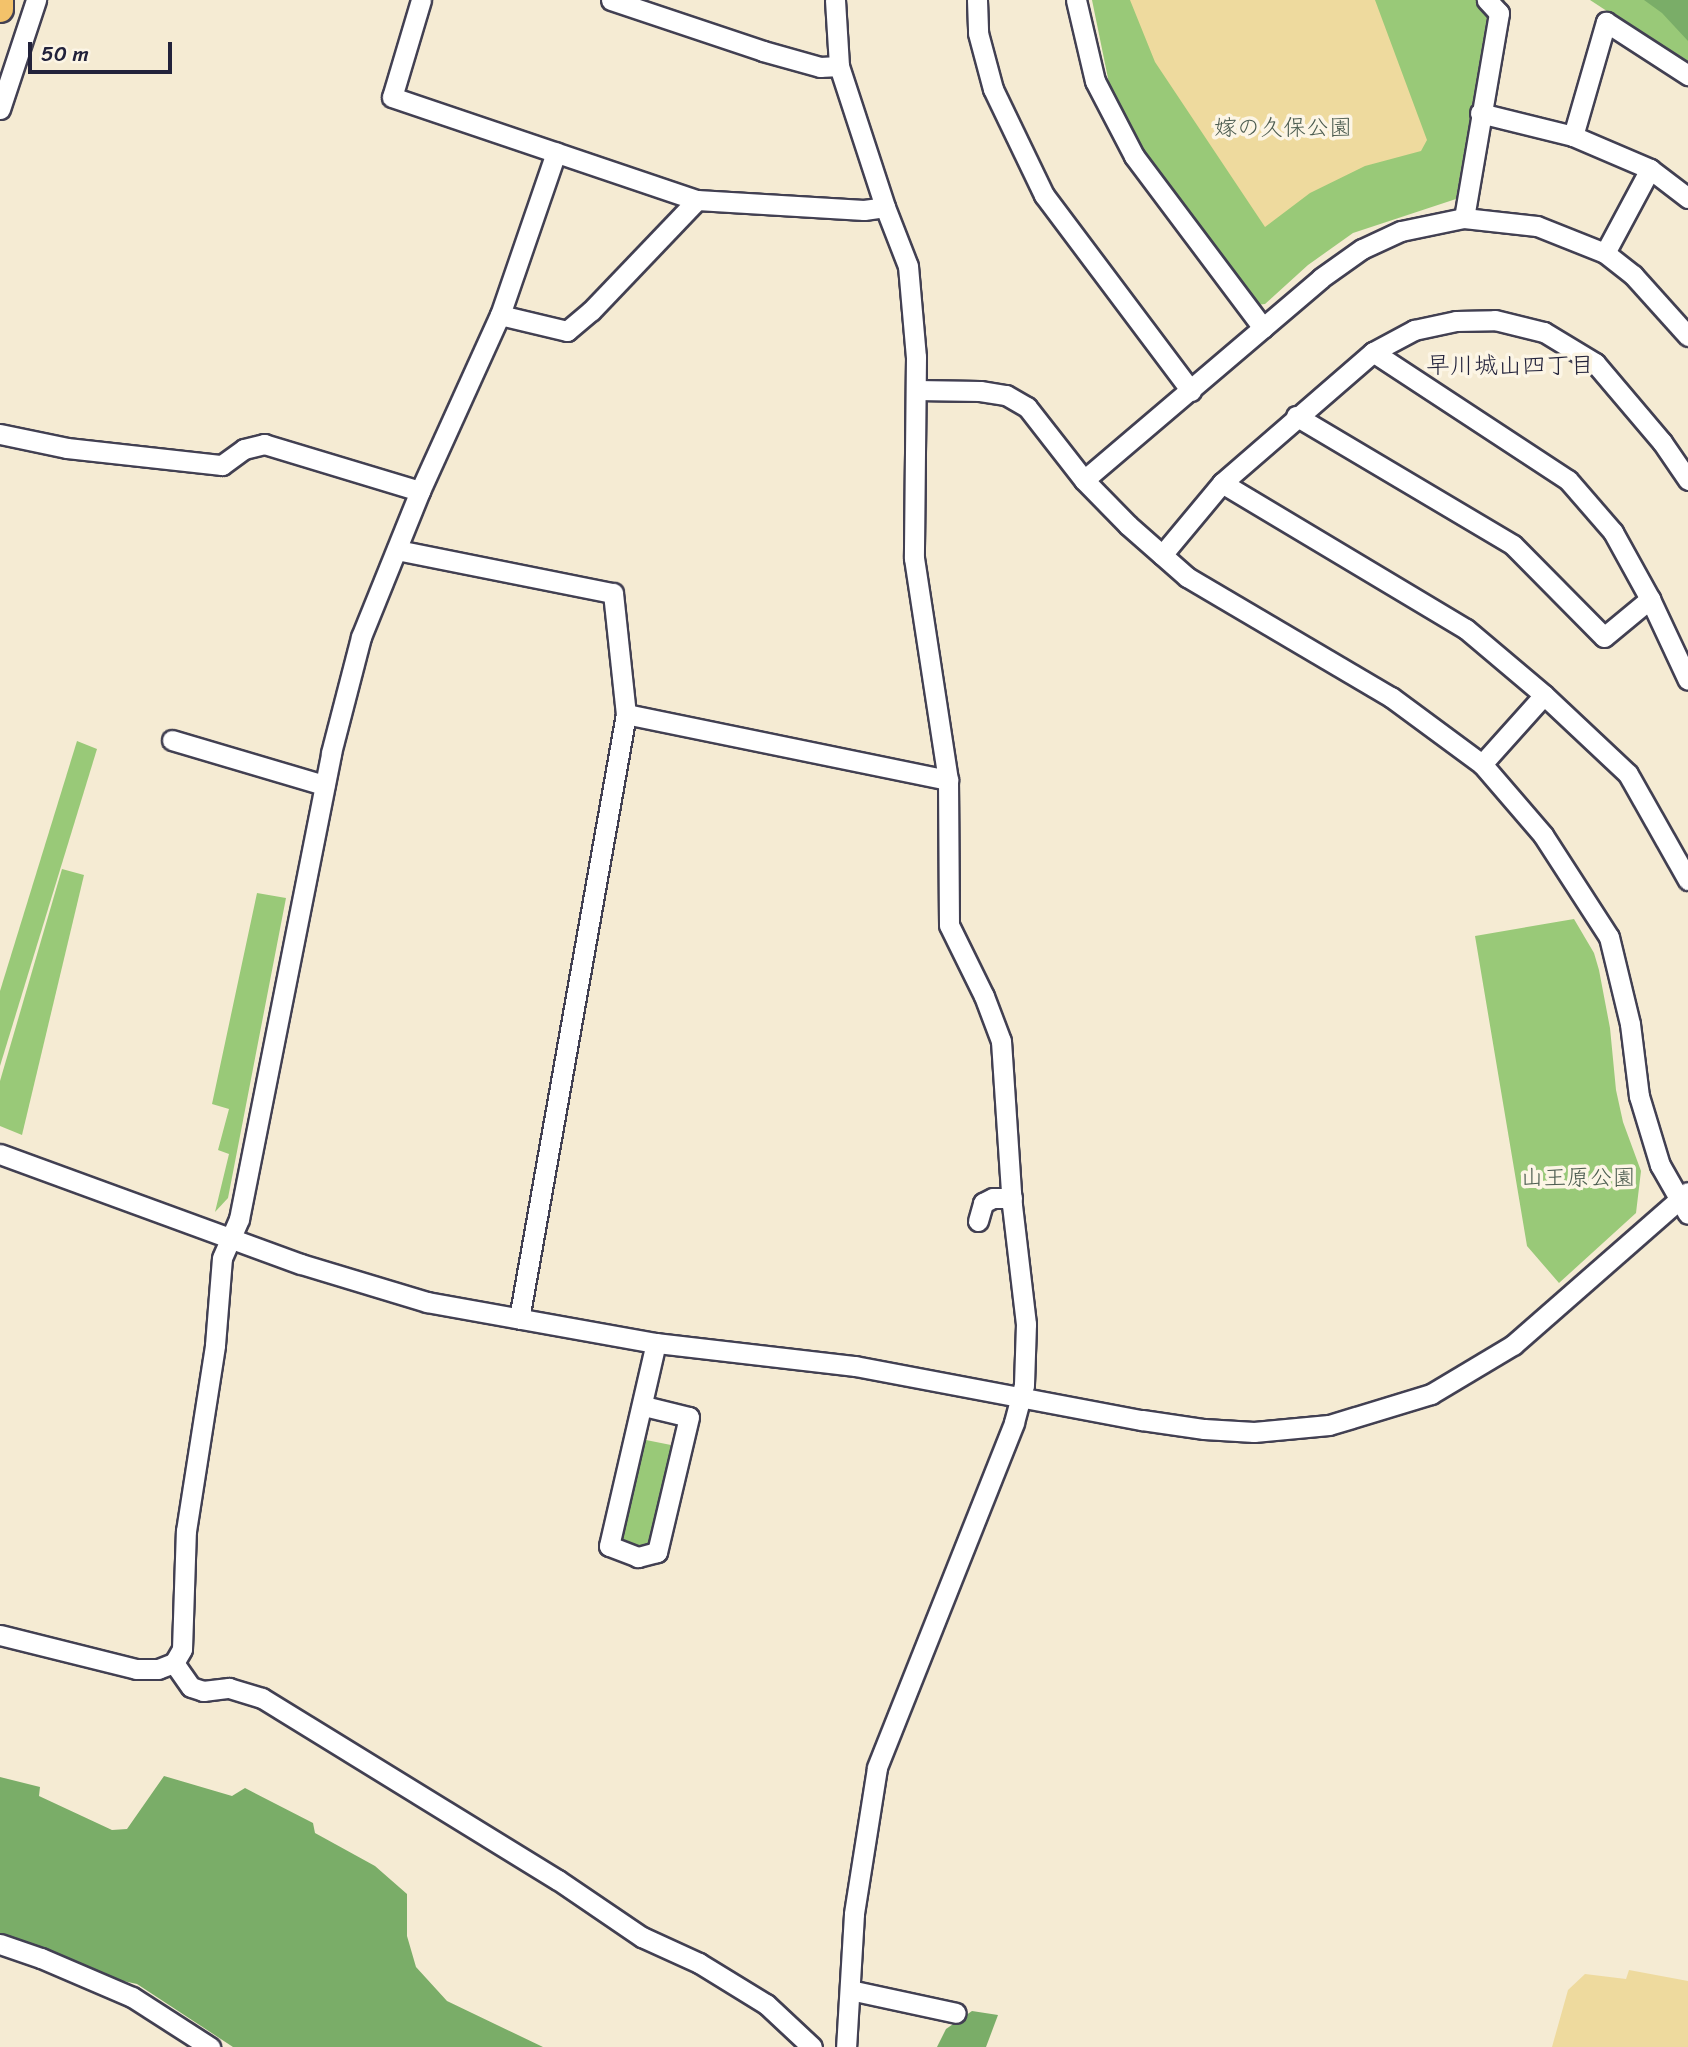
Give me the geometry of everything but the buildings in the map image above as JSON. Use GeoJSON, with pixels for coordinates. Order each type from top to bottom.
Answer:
{"type":"FeatureCollection","features":[{"type":"Feature","properties":{"kind":"highway"},"geometry":{"type":"LineString","coordinates":[[0,0],[0,9]]}},
{"type":"Feature","properties":{"kind":"street"},"geometry":{"type":"LineString","coordinates":[[0,109],[36,0]]}},
{"type":"Feature","properties":{"kind":"street"},"geometry":{"type":"LineString","coordinates":[[421,0],[392,97],[697,200],[864,210],[885,207]]}},
{"type":"Feature","properties":{"kind":"street"},"geometry":{"type":"LineString","coordinates":[[611,0],[763,51],[820,67],[839,66]]}},
{"type":"Feature","properties":{"kind":"street"},"geometry":{"type":"LineString","coordinates":[[835,0],[839,66],[885,207],[899,236],[908,266],[916,390],[914,558],[948,780],[949,925],[984,996],[1001,1041],[1012,1198],[1026,1324],[1025,1372],[1013,1423],[883,1749],[873,1786],[854,1914],[846,2047]]}},
{"type":"Feature","properties":{"kind":"street"},"geometry":{"type":"LineString","coordinates":[[977,0],[978,33],[993,89],[1044,195],[1191,391]]}},
{"type":"Feature","properties":{"kind":"street"},"geometry":{"type":"LineString","coordinates":[[1076,0],[1095,81],[1134,156],[1263,328]]}},
{"type":"Feature","properties":{"kind":"street"},"geometry":{"type":"LineString","coordinates":[[1464,218],[1499,13],[1488,0]]}},
{"type":"Feature","properties":{"kind":"street"},"geometry":{"type":"LineString","coordinates":[[1573,136],[1606,22],[1688,75]]}},
{"type":"Feature","properties":{"kind":"street"},"geometry":{"type":"LineString","coordinates":[[1480,113],[1573,136],[1650,169],[1688,198]]}},
{"type":"Feature","properties":{"kind":"street"},"geometry":{"type":"LineString","coordinates":[[0,1635],[136,1669],[158,1669],[174,1663],[182,1649],[186,1531],[215,1345],[222,1258],[239,1219],[324,785],[361,637],[420,491],[500,315],[555,152]]}},
{"type":"Feature","properties":{"kind":"street"},"geometry":{"type":"LineString","coordinates":[[1605,253],[1650,169]]}},
{"type":"Feature","properties":{"kind":"street"},"geometry":{"type":"LineString","coordinates":[[500,315],[567,331],[591,311],[697,200]]}},
{"type":"Feature","properties":{"kind":"street"},"geometry":{"type":"LineString","coordinates":[[1084,480],[1321,278],[1362,249],[1401,231],[1464,218],[1537,226],[1605,253],[1633,275],[1688,336]]}},
{"type":"Feature","properties":{"kind":"street"},"geometry":{"type":"LineString","coordinates":[[1162,555],[1222,483],[1296,416],[1374,352],[1414,330],[1456,321],[1495,320],[1544,332],[1595,363],[1662,442],[1688,480]]}},
{"type":"Feature","properties":{"kind":"street"},"geometry":{"type":"LineString","coordinates":[[1374,352],[1568,480],[1613,532],[1650,598],[1688,680]]}},
{"type":"Feature","properties":{"kind":"street"},"geometry":{"type":"LineString","coordinates":[[0,1154],[230,1240],[366,1286],[519,1320],[656,1343],[855,1366],[1020,1398],[1205,1429],[1254,1432],[1329,1425],[1383,1411],[1431,1394],[1513,1345],[1685,1202],[1660,1165],[1639,1096],[1630,1024],[1609,937],[1543,835],[1482,764],[1391,697],[1186,577],[1084,480],[1027,407],[1006,394],[916,390]]}},
{"type":"Feature","properties":{"kind":"street"},"geometry":{"type":"LineString","coordinates":[[1296,416],[1513,545],[1604,638],[1650,598]]}},
{"type":"Feature","properties":{"kind":"street"},"geometry":{"type":"LineString","coordinates":[[0,434],[67,449],[222,465],[244,449],[264,444],[420,491]]}},
{"type":"Feature","properties":{"kind":"street"},"geometry":{"type":"LineString","coordinates":[[1222,483],[1466,629],[1544,695],[1628,774],[1688,880]]}},
{"type":"Feature","properties":{"kind":"street"},"geometry":{"type":"LineString","coordinates":[[397,551],[613,593],[626,714],[519,1320]]}},
{"type":"Feature","properties":{"kind":"street"},"geometry":{"type":"LineString","coordinates":[[1482,764],[1544,695]]}},
{"type":"Feature","properties":{"kind":"street"},"geometry":{"type":"LineString","coordinates":[[626,714],[948,780]]}},
{"type":"Feature","properties":{"kind":"street"},"geometry":{"type":"LineString","coordinates":[[172,740],[324,785]]}},
{"type":"Feature","properties":{"kind":"street"},"geometry":{"type":"LineString","coordinates":[[978,1221],[983,1203],[993,1198],[1012,1198]]}},
{"type":"Feature","properties":{"kind":"street"},"geometry":{"type":"LineString","coordinates":[[644,1406],[689,1417],[656,1552],[638,1557],[609,1546],[644,1406],[656,1343]]}},
{"type":"Feature","properties":{"kind":"street"},"geometry":{"type":"LineString","coordinates":[[174,1663],[191,1688],[203,1691],[229,1688],[262,1698],[558,1880],[642,1937],[699,1963],[765,2004],[812,2047]]}},
{"type":"Feature","properties":{"kind":"street"},"geometry":{"type":"LineString","coordinates":[[0,1944],[41,1958],[132,1997],[210,2047]]}},
{"type":"Feature","properties":{"kind":"street"},"geometry":{"type":"LineString","coordinates":[[850,1990],[956,2013]]}},
{"type":"Feature","properties":{"kind":"green space","name":"嫁の久保公園"},"geometry":{"type":"Polygon","coordinates":[[[1092,0],[1505,0],[1487,18],[1456,199],[1353,233],[1308,265],[1265,304],[1256,305],[1133,138],[1111,93],[1092,0]]]}},
{"type":"Feature","properties":{"kind":"green space"},"geometry":{"type":"Polygon","coordinates":[[[1590,0],[1688,0],[1688,64],[1619,19],[1590,0]]]}},
{"type":"Feature","properties":{"kind":"green space"},"geometry":{"type":"Polygon","coordinates":[[[1644,0],[1688,0],[1688,41],[1662,13],[1644,0]]]}},
{"type":"Feature","properties":{"kind":"green space"},"geometry":{"type":"Polygon","coordinates":[[[77,741],[97,749],[0,1066],[0,991],[77,741]]]}},
{"type":"Feature","properties":{"kind":"green space"},"geometry":{"type":"Polygon","coordinates":[[[62,869],[84,875],[22,1135],[0,1126],[0,1081],[62,869]]]}},
{"type":"Feature","properties":{"kind":"green space"},"geometry":{"type":"Polygon","coordinates":[[[257,893],[286,898],[228,1198],[215,1212],[229,1154],[218,1150],[229,1109],[212,1104],[257,893]]]}},
{"type":"Feature","properties":{"kind":"green space","name":"山王原公園"},"geometry":{"type":"Polygon","coordinates":[[[1574,919],[1594,953],[1599,970],[1610,1028],[1616,1090],[1623,1122],[1641,1171],[1636,1213],[1559,1283],[1527,1246],[1475,936],[1574,919]]]}},
{"type":"Feature","properties":{"kind":"green space"},"geometry":{"type":"Polygon","coordinates":[[[641,1439],[676,1446],[653,1541],[642,1547],[619,1539],[641,1439]]]}},
{"type":"Feature","properties":{"kind":"green space"},"geometry":{"type":"Polygon","coordinates":[[[164,1776],[232,1796],[245,1788],[313,1823],[315,1833],[375,1866],[407,1894],[407,1936],[416,1967],[447,2001],[543,2047],[233,2047],[137,1984],[37,1962],[0,1947],[0,1777],[40,1787],[39,1796],[112,1830],[127,1829],[164,1776]]]}},
{"type":"Feature","properties":{"kind":"green space"},"geometry":{"type":"Polygon","coordinates":[[[972,2011],[998,2015],[986,2047],[937,2047],[946,2029],[972,2011]]]}},
{"type":"Feature","properties":{"kind":"sand"},"geometry":{"type":"Polygon","coordinates":[[[1130,0],[1375,0],[1427,140],[1421,151],[1365,166],[1310,193],[1265,227],[1155,62],[1130,0]]]}},
{"type":"Feature","properties":{"kind":"sand"},"geometry":{"type":"Polygon","coordinates":[[[1629,1970],[1688,1981],[1688,2047],[1552,2047],[1568,1990],[1585,1974],[1626,1979],[1629,1970]]]}},
{"type":"Feature","properties":{"kind":"district","name":"早川城山四丁目"},"geometry":{"type":"Point","coordinates":[1510,366]}}]}
